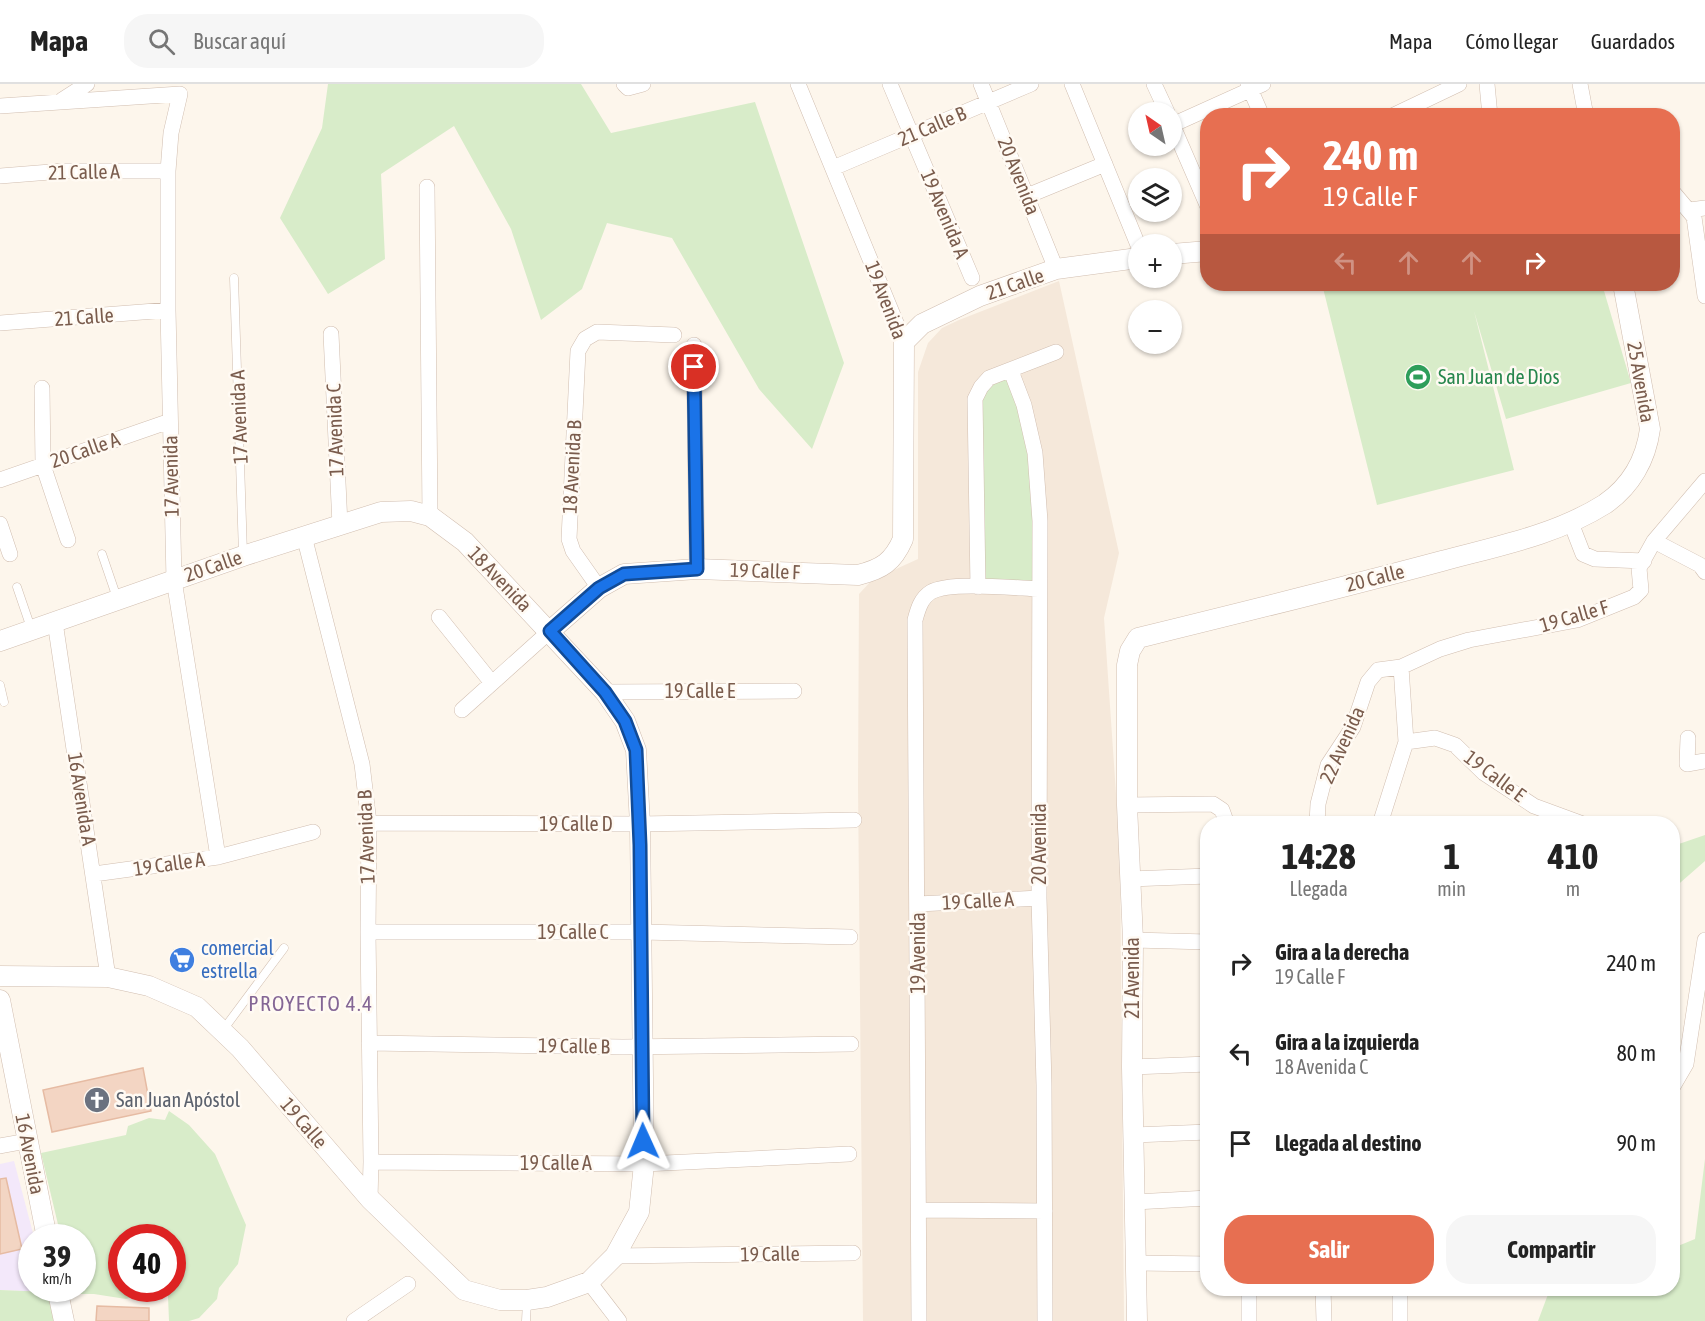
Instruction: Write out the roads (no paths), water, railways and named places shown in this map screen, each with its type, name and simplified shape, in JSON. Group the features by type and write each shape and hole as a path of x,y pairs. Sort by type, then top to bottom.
{"street":[{"path":"0,106 59,102 87,84"},
{"path":"626,86 643,84"},
{"name":"19 Avenida","path":"798,84 904,342 903,539 890,562"},
{"name":"19 Avenida A","path":"890,84 972,278"},
{"name":"20 Avenida","path":"981,84 1056,269"},
{"name":"21 Calle B","path":"832,168 1031,84"},
{"path":"1072,84 1134,234"},
{"path":"1154,84 1162,102"},
{"path":"1409,108 1459,84"},
{"path":"1487,84 1489,108"},
{"path":"1580,84 1584,108"},
{"path":"1207,108 1254,86 1260,108"},
{"name":"17 Avenida","path":"59,102 180,94 171,133 168,171 168,310 174,580 218,857"},
{"path":"1182,119 1200,111"},
{"path":"1182,147 1200,189"},
{"path":"1027,196 1106,164"},
{"name":"21 Calle A","path":"0,176 63,171 168,171"},
{"path":"427,187 430,516"},
{"path":"1680,197 1697,209 1694,218 1705,296"},
{"path":"1182,254 1200,252"},
{"name":"21 Calle","path":"904,342 922,324 980,296 1056,269 1128,259"},
{"name":"25 Avenida","path":"1606,503 1624,488 1637,469 1648,448 1650,429 1624,291"},
{"name":"21 Calle","path":"0,323 168,310"},
{"name":"18 Avenida B","path":"599,588 573,551 569,539 578,351 585,339 597,332 674,335"},
{"name":"17 Avenida C","path":"331,334 340,525"},
{"path":"694,345 697,569"},
{"path":"1038,589 978,587 975,399 989,378 1056,352"},
{"name":"20 Avenida","path":"1011,371 1024,405 1035,453 1040,521 1038,589 1039,898 1044,1085 1045,1321"},
{"path":"42,388 43,465 68,540"},
{"name":"20 Calle A","path":"0,480 170,421"},
{"name":"19 Calle F","path":"1378,670 1401,667 1440,649 1469,640 1577,620 1634,597 1641,590 1639,568 1654,542 1705,482"},
{"name":"20 Calle","path":"1138,638 1398,573 1536,535 1571,523 1606,503"},
{"name":"20 Calle","path":"0,641 243,556 381,512 411,511 430,516"},
{"name":"18 Avenida","path":"430,516 465,542 605,692 625,721 636,750 640,824 644,1164 639,1212 615,1256 589,1282"},
{"path":"1571,523 1583,554 1595,559 1644,561"},
{"path":"0,524 10,554"},
{"name":"17 Avenida B","path":"304,536 362,764 369,823 371,1162"},
{"path":"1654,542 1700,565 1705,572"},
{"name":"19 Calle F","path":"550,631 599,588 624,574 697,569 858,575 873,572 890,562"},
{"name":"19 Avenida","path":"919,1321 915,620 924,598 933,591 978,587"},
{"path":"439,617 492,683"},
{"name":"16 Avenida A","path":"55,622 108,977"},
{"path":"462,710 550,631"},
{"name":"21 Avenida","path":"1137,1321 1132,1067 1133,940 1126,805 1127,665 1130,651 1138,638"},
{"path":"1383,816 1406,742 1401,667"},
{"name":"22 Avenida","path":"1317,816 1318,804 1328,765 1353,727 1368,681 1378,670"},
{"name":"19 Calle E","path":"605,692 795,691"},
{"name":"19 Calle E","path":"1406,742 1435,738 1455,746 1484,772 1534,806 1561,816"},
{"path":"1688,738 1686,764 1705,761"},
{"path":"1126,805 1213,804 1223,816"},
{"name":"19 Calle D","path":"369,823 640,824 854,820"},
{"name":"19 Calle A","path":"94,874 218,857 313,832"},
{"path":"1130,879 1200,876"},
{"name":"19 Calle A","path":"918,904 1039,898"},
{"name":"19 Calle C","path":"368,932 642,932 850,937"},
{"path":"1133,940 1200,942"},
{"path":"1680,1075 1686,1065 1705,940"},
{"name":"19 Calle","path":"0,976 108,977 149,986 197,1007 240,1048 370,1199 464,1290 500,1300 527,1300 547,1297 589,1282"},
{"name":"16 Avenida","path":"0,1000 43,1224"},
{"name":"19 Calle B","path":"369,1043 642,1047 851,1044"},
{"path":"1132,1067 1200,1064"},
{"path":"1134,1135 1200,1132"},
{"path":"0,1146 27,1142"},
{"name":"19 Calle A","path":"371,1162 644,1164 849,1154"},
{"path":"370,1199 371,1162"},
{"path":"1135,1202 1200,1198"},
{"path":"919,1210 1045,1210"},
{"name":"19 Calle","path":"615,1256 853,1253"},
{"path":"1136,1263 1200,1264"},
{"path":"589,1282 619,1321"},
{"path":"354,1321 408,1284"},
{"path":"1249,1296 1249,1321"},
{"path":"1323,1296 1324,1321"},
{"path":"1400,1296 1400,1321"},
{"path":"60,1302 64,1321"}],"lane":[{"name":"17 Avenida A","path":"234,278 243,556"},
{"path":"102,554 118,600"},
{"path":"17,587 32,630"},
{"path":"0,685 4,702"},
{"path":"222,1031 284,948"},
{"path":"526,1321 527,1300"}],"place":[{"name":"San Juan de Dios","path":"1418,377"},
{"name":"comercial estrella","path":"182,960"},
{"name":"San Juan Apóstol","path":"97,1100"}],"district":[{"name":"PROYECTO 4.4","path":"311,1004"}]}
